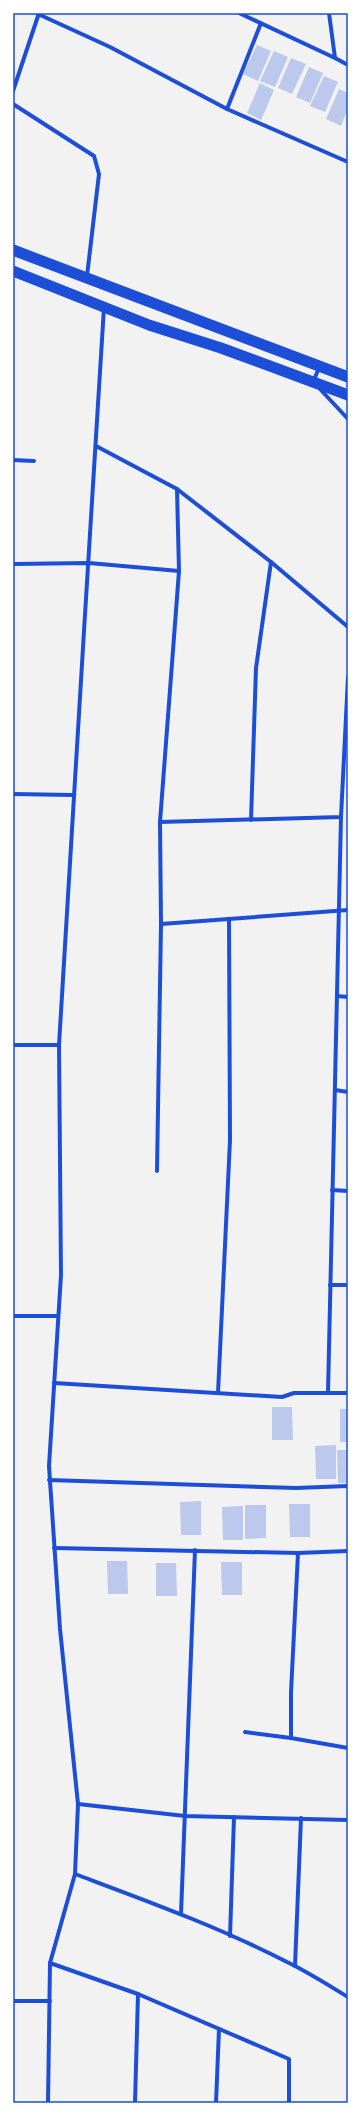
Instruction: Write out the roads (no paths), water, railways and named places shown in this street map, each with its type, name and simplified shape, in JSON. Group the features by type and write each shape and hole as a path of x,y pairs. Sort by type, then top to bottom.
{"highway":[{"path":"13,250 348,377"},
{"path":"13,271 150,325 347,393"}],"street":[{"path":"13,91 38,13 110,47 227,108 348,162"},
{"path":"239,13 348,65"},
{"path":"329,13 335,58"},
{"path":"227,108 261,23"},
{"path":"13,104 94,156 99,174 86,278"},
{"path":"48,2103 50,1963 75,1874 78,1804 60,1629 49,1466 61,1275 59,1044 72,795 89,563 104,307"},
{"path":"319,367 313,382 348,418"},
{"path":"96,446 177,489 271,562 348,627"},
{"path":"13,460 34,460"},
{"path":"157,1171 161,924 160,822 179,571 177,489"},
{"path":"251,820 256,668 271,562"},
{"path":"13,564 89,563 179,571"},
{"path":"328,1393 341,817 348,677"},
{"path":"13,794 72,795"},
{"path":"160,822 341,817"},
{"path":"161,924 348,910"},
{"path":"218,1393 230,1140 228,919"},
{"path":"337,996 348,997"},
{"path":"13,1045 59,1044"},
{"path":"335,1090 348,1092"},
{"path":"332,1190 348,1191"},
{"path":"330,1285 348,1285"},
{"path":"13,1316 58,1316"},
{"path":"54,1383 282,1397 294,1393 348,1393"},
{"path":"50,1480 296,1488 348,1486"},
{"path":"54,1548 298,1553 348,1551"},
{"path":"181,1914 186,1816 195,1550"},
{"path":"291,1738 291,1692 298,1553"},
{"path":"245,1732 348,1748"},
{"path":"78,1804 186,1816 348,1820"},
{"path":"230,1936 234,1817"},
{"path":"295,1966 300,1818"},
{"path":"75,1874 181,1914 230,1936 295,1966 348,1997"},
{"path":"50,1963 138,1994 290,2059 289,2103"},
{"path":"135,2103 138,1994"},
{"path":"13,2001 50,2002"},
{"path":"216,2103 219,2029"}]}
